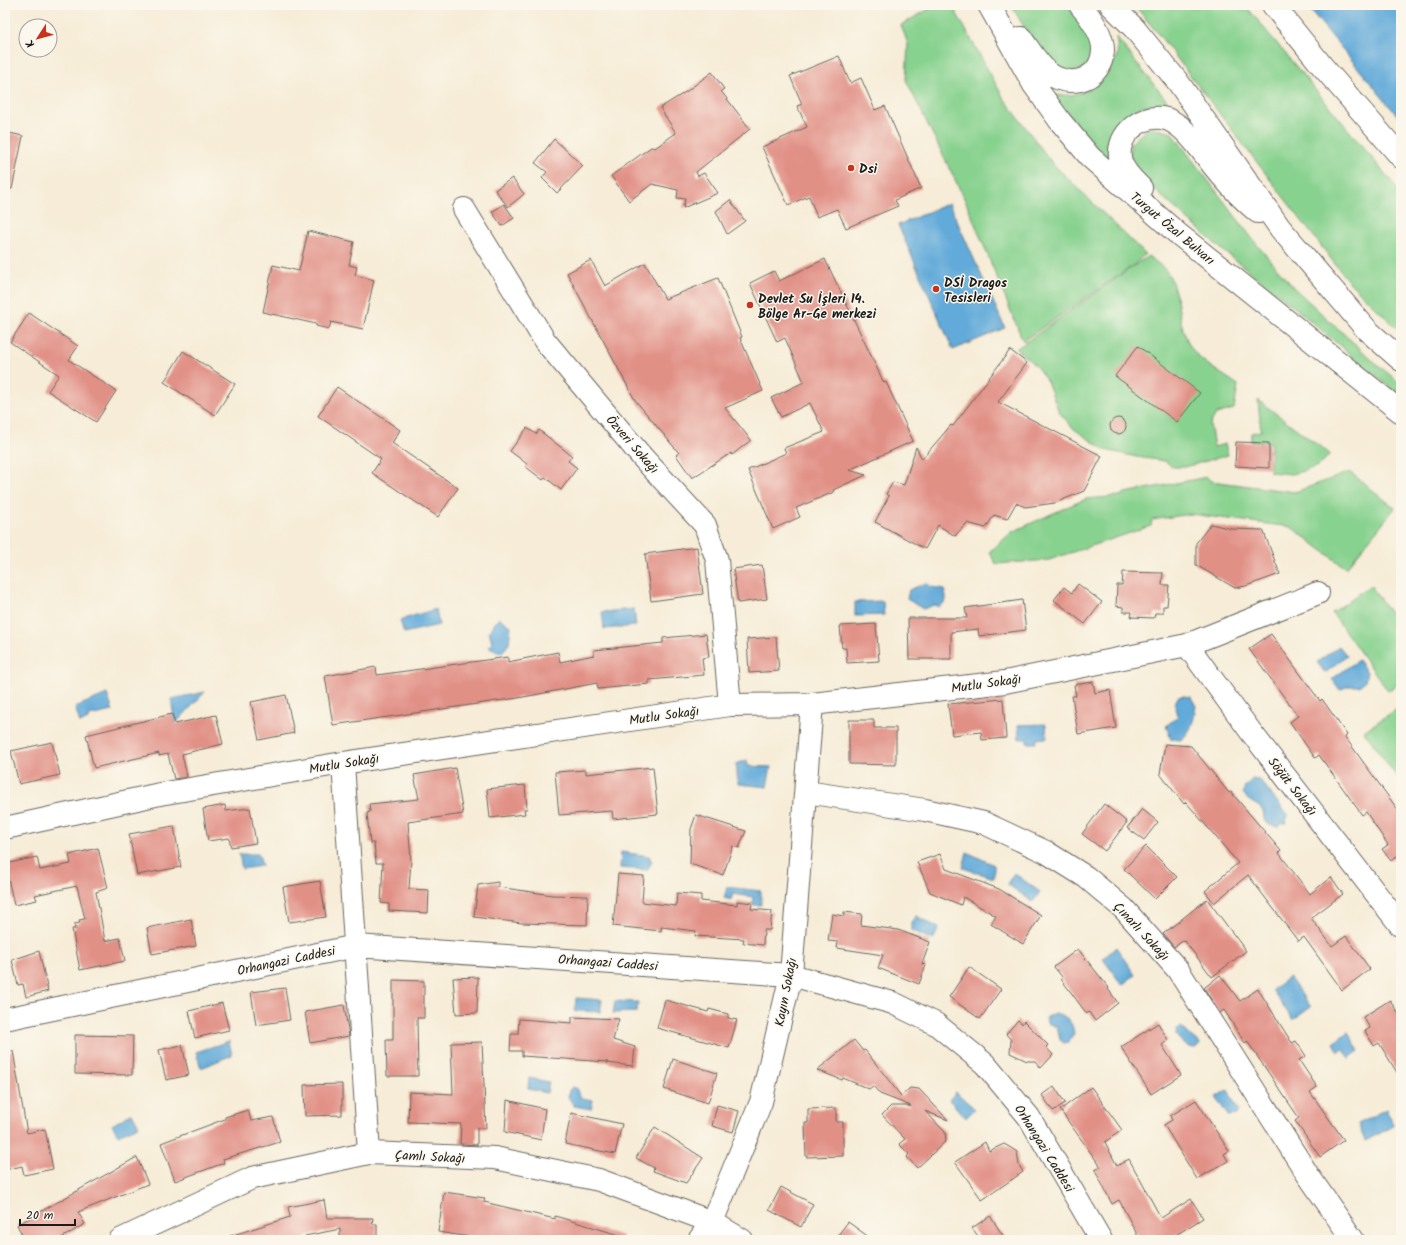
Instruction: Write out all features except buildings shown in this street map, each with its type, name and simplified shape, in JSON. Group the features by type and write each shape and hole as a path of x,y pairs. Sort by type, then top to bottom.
{"main road":[{"name":"Turgut Özal Bulvarı","path":"990,5 1034,85 1060,121 1090,157 1169,226 1401,412"},
{"path":"996,5 1042,66 1051,75 1066,82 1076,82 1092,74 1100,64 1103,50 1097,29 1088,14 1080,5"},
{"path":"1111,5 1134,28 1178,82 1280,228 1367,330 1401,360"},
{"path":"1273,5 1323,67 1401,157"},
{"path":"1169,226 1143,189 1128,175 1121,162 1120,150 1123,138 1130,128 1152,118 1163,118 1176,124 1220,175 1250,205 1280,228"},
{"name":"Özveri Sokağı","path":"464,209 545,340 643,458 705,525 716,560 730,705"},
{"name":"Mutlu Sokağı","path":"5,828 160,794 343,763 730,705 812,704 1005,682 1187,645 1318,592"},
{"name":"Söğüt Sokağı","path":"1187,645 1251,732 1401,926"},
{"name":"Kayın Sokağı","path":"699,1240 712,1222 761,1102 791,975 812,704"},
{"path":"343,763 369,1153"},
{"name":"Çınarlı Sokağı","path":"806,792 925,810 984,823 1046,852 1086,877 1124,910 1178,970 1308,1175 1354,1240"},
{"name":"Orhangazi Caddesi","path":"5,1019 356,946 791,975 893,1003 936,1024 985,1064 1029,1117 1101,1240"},
{"name":"Çamlı Sokağı","path":"120,1240 252,1178 369,1153 495,1158 599,1180 712,1222 742,1240"}],"green space":[{"path":"936,5 952,5 1003,97 1052,163 1145,254 1135,264 1023,341 966,202 906,80 908,44 901,25"},
{"path":"1011,5 1066,5 1084,25 1093,41 1093,58 1081,70 1059,73 1042,57"},
{"path":"1134,5 1245,5 1401,193 1401,332 1348,281 1156,31"},
{"path":"1116,37 1175,111 1155,106 1140,107 1116,127 1109,142 1108,158 1105,158 1052,94 1070,95 1078,93 1101,81 1107,74 1117,56"},
{"path":"1149,127 1172,133 1258,246 1294,288 1371,359 1401,384 1401,397 1282,297 1220,248 1140,177 1132,162 1130,144"},
{"path":"1148,256 1163,268 1170,277 1176,294 1183,329 1194,352 1205,363 1238,385 1234,409 1216,414 1210,424 1214,447 1225,444 1228,455 1185,467 1173,467 1165,461 1105,450 1074,429 1059,412 1047,381 1036,366 1016,349"},
{"path":"1258,400 1330,454 1319,466 1307,470 1291,474 1270,472 1271,442 1251,441 1251,433 1261,431"},
{"path":"1350,472 1395,508 1346,568 1291,527 1190,514 1152,520 1151,526 1049,560 996,564 989,552 1012,532 1086,499 1120,496 1125,493 1207,477 1211,481 1295,492"},
{"path":"1370,585 1401,628 1401,681 1388,691 1332,613"},
{"path":"1397,709 1401,715 1401,783 1364,731"}],"water":[{"path":"1306,5 1401,5 1401,120"},
{"path":"949,203 1005,328 953,350 898,225"},
{"path":"926,583 932,587 944,589 946,601 939,607 934,605 923,609 907,599 909,590"},
{"path":"883,601 884,615 855,616 855,602"},
{"path":"436,609 439,625 404,633 400,620"},
{"path":"634,609 636,626 604,629 602,612"},
{"path":"499,618 511,626 509,644 502,652 497,652 489,647 492,642 489,631"},
{"path":"1339,646 1347,656 1325,673 1317,662"},
{"path":"1358,660 1367,672 1365,681 1359,686 1348,686 1340,690 1332,679"},
{"path":"205,692 175,724 171,699"},
{"path":"107,694 113,711 89,716 88,719 80,723 75,707"},
{"path":"1178,697 1191,697 1196,706 1192,725 1188,733 1181,740 1171,739 1166,726 1178,716 1175,703"},
{"path":"1046,724 1047,738 1037,739 1036,743 1027,743 1027,739 1019,739 1018,725"},
{"path":"747,760 748,766 771,767 767,787 738,784 736,764"},
{"path":"1252,779 1260,780 1287,814 1286,823 1282,823 1279,827 1269,825 1264,819 1262,809 1247,799 1243,793 1245,785"},
{"path":"621,852 649,856 652,862 647,870 620,868"},
{"path":"967,852 994,865 994,878 963,868"},
{"path":"239,854 259,854 262,866 242,869"},
{"path":"1014,873 1040,892 1033,902 1007,884"},
{"path":"727,887 761,891 761,905 752,905 753,897 733,894 731,900 724,898"},
{"path":"916,916 939,928 933,940 911,930 911,922"},
{"path":"1116,947 1135,975 1122,985 1103,959"},
{"path":"1289,977 1311,1007 1293,1020 1272,990"},
{"path":"576,998 602,1000 600,1012 575,1011"},
{"path":"615,1001 638,1002 637,1012 613,1013"},
{"path":"1054,1013 1062,1015 1070,1022 1074,1034 1069,1042 1064,1043 1060,1040 1057,1027 1047,1023 1046,1018"},
{"path":"1181,1027 1200,1044 1198,1048 1191,1048 1178,1038 1176,1035 1177,1029"},
{"path":"1348,1032 1359,1051 1349,1058 1343,1049 1338,1052 1333,1043"},
{"path":"229,1041 232,1055 201,1068 196,1052"},
{"path":"529,1078 549,1082 547,1093 528,1089"},
{"path":"572,1087 576,1088 581,1098 593,1100 591,1109 574,1106 568,1097 569,1090"},
{"path":"1228,1090 1238,1110 1236,1115 1228,1116 1216,1097"},
{"path":"956,1092 975,1109 966,1118 949,1100"},
{"path":"1386,1109 1394,1126 1365,1141 1358,1124"},
{"path":"132,1113 139,1126 118,1135 112,1125"}],"place":[{"name":"Dsi","path":"851,168"},
{"name":"DSİ Dragos Tesisleri","path":"936,289"},
{"name":"Devlet Su İşleri 14. Bölge Ar-Ge merkezi","path":"750,305"}]}
